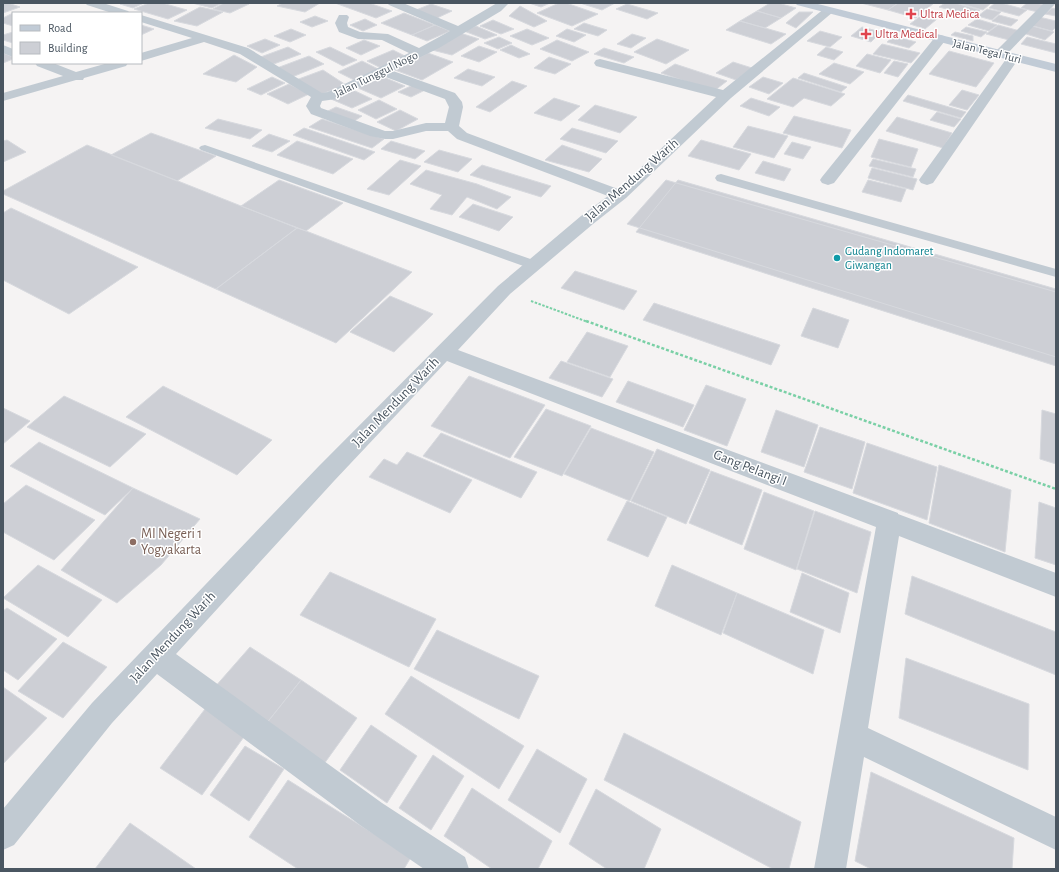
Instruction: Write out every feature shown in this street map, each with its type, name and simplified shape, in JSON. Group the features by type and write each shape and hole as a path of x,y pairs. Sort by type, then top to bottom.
{"main road":[{"name":"Jalan Tegal Turi","path":"801,3 1056,68"}],"street":[{"path":"91,3 121,12"},
{"path":"394,3 459,30"},
{"name":"Jalan Tunggul Nogo","path":"142,18 189,33 202,39 239,49 318,96 324,97 331,96 419,53 497,9 503,3"},
{"path":"927,180 1026,27 1050,3"},
{"name":"Jalan Mendung Warih","path":"3,834 102,713 332,468 504,290 587,220 620,195 726,95 829,10"},
{"path":"343,17 341,23 343,29 358,34 384,37 419,53"},
{"path":"142,57 202,39"},
{"path":"828,180 940,39"},
{"path":"600,63 726,95"},
{"path":"44,64 78,76"},
{"path":"3,97 119,64"},
{"path":"382,71 450,96 456,102 457,106 452,121 452,127 462,136 620,195"},
{"path":"318,96 313,106 316,111 375,133 393,135 418,128 452,127"},
{"name":"Gang Pelangi I","path":"444,352 889,520 1056,585"},
{"path":"830,869 889,520"},
{"path":"156,656 372,814 453,869"},
{"path":"852,736 1056,834"}],"lane":[{"path":"205,148 534,265"},
{"path":"721,178 1056,273"}],"path":[{"path":"504,290 1056,489"}],"building":[{"path":"3,3 8,3 20,7 3,13"},
{"path":"144,3 133,8 120,4"},
{"path":"149,3 162,3 187,10 168,19 134,9"},
{"path":"192,3 222,3 212,8"},
{"path":"224,3 249,4 230,13 213,9"},
{"path":"283,3 320,3 305,12 277,6"},
{"path":"335,3 369,3 392,11 376,18"},
{"path":"529,3 550,3 541,7"},
{"path":"559,3 566,3 598,14 572,26 537,13"},
{"path":"580,3 615,3 602,10"},
{"path":"770,3 778,3 796,8 781,18 757,11"},
{"path":"861,3 898,3 888,10"},
{"name":"Ultra Medica","path":"898,3 934,3 916,18 888,10"},
{"path":"945,3 955,3 980,10 972,16 939,7"},
{"path":"958,3 986,3 990,4 983,10"},
{"path":"995,3 1001,3 1027,10 1019,16 989,8"},
{"path":"1027,3 1036,3 1047,6 1038,12 1021,8"},
{"path":"431,4 452,11 437,18 416,10"},
{"path":"627,4 658,13 647,19 616,9"},
{"path":"520,6 547,21 534,27 509,16"},
{"path":"200,7 223,12 197,26 174,21"},
{"path":"1052,8 1056,9 1056,16 1045,14"},
{"path":"987,9 1001,12 992,20 978,16"},
{"path":"757,11 781,18 765,28 740,21"},
{"path":"799,12 813,12 796,28 786,23"},
{"path":"404,13 435,25 412,35 381,23"},
{"path":"12,14 12,26 3,23 3,18"},
{"path":"922,15 937,19 925,29 910,24"},
{"path":"999,15 1018,20 1011,26 992,21"},
{"path":"315,16 328,21 312,27 300,22"},
{"path":"1039,17 1056,21 1056,27 1052,31 1030,25"},
{"path":"365,19 377,25 363,31 350,25"},
{"path":"977,19 997,25 989,31 968,25"},
{"path":"493,20 514,29 501,34 480,26"},
{"path":"740,21 786,34 771,44 726,30"},
{"path":"584,23 607,30 598,36 574,29"},
{"path":"142,25 154,29 142,35"},
{"path":"435,25 450,31 427,41 412,35"},
{"path":"998,25 1020,31 1009,40 986,34"},
{"path":"476,26 497,35 485,39 464,31"},
{"path":"1032,26 1054,32 1045,40 1023,33"},
{"name":"Ultra Medical","path":"862,27 881,32 871,42 851,36"},
{"path":"966,27 987,32 981,37 961,31"},
{"path":"291,29 306,35 290,42 274,36"},
{"path":"527,29 549,38 532,45 510,36"},
{"path":"567,29 586,35 574,42 556,36"},
{"path":"820,31 842,37 830,47 807,41"},
{"path":"12,32 12,43 3,40 3,35"},
{"path":"955,32 973,36 973,41 951,35"},
{"path":"460,33 479,39 452,55 432,50"},
{"path":"632,34 646,38 631,48 617,44"},
{"path":"894,36 916,42 909,48 887,42"},
{"path":"499,37 512,43 498,49 484,43"},
{"path":"1027,37 1056,44 1056,53 1021,44"},
{"path":"265,39 280,45 262,53 247,46"},
{"path":"657,39 689,50 666,64 634,52"},
{"path":"364,40 380,46 361,55 346,48"},
{"path":"557,40 589,52 572,61 540,49"},
{"path":"882,44 920,53 911,63 873,54"},
{"path":"511,45 530,54 519,58 500,50"},
{"path":"479,46 497,52 479,62 461,56"},
{"path":"288,47 301,54 271,65 258,58"},
{"path":"330,47 357,60 343,66 316,52"},
{"path":"826,47 843,52 834,60 817,55"},
{"path":"604,48 634,57 624,63 594,54"},
{"path":"393,50 409,58 383,69 367,61"},
{"path":"949,51 994,63 976,87 929,74"},
{"path":"3,53 12,57 12,59 3,63"},
{"path":"428,53 453,62 422,80 395,70"},
{"path":"867,54 891,60 880,73 856,66"},
{"path":"234,55 257,67 236,82 203,74"},
{"path":"309,56 324,64 292,77 277,68"},
{"path":"549,57 571,64 555,74 534,68"},
{"path":"362,61 380,70 356,81 338,72"},
{"path":"894,61 908,64 898,77 884,73"},
{"path":"733,62 752,68 736,80 716,73"},
{"path":"834,63 864,72 850,84 819,74"},
{"path":"675,64 727,81 714,91 661,73"},
{"path":"468,69 495,77 482,86 454,78"},
{"path":"323,70 346,85 319,95 296,80"},
{"path":"804,73 847,87 841,92 798,78"},
{"path":"381,76 405,86 381,98 358,88"},
{"path":"272,77 285,83 261,95 247,89"},
{"path":"763,77 783,83 769,94 749,87"},
{"path":"793,78 845,94 831,106 804,98 793,107 767,99"},
{"path":"512,81 527,86 490,112 476,107"},
{"path":"289,84 309,94 288,104 267,94"},
{"path":"413,85 425,90 411,97 398,92"},
{"path":"351,89 372,99 352,108 331,99"},
{"path":"962,90 979,95 967,110 949,105"},
{"path":"908,95 966,112 961,118 903,101"},
{"path":"554,98 580,106 561,121 534,113"},
{"path":"751,98 780,107 769,116 740,106"},
{"path":"379,100 397,109 376,119 358,110"},
{"path":"595,105 637,117 620,133 578,120"},
{"path":"336,107 362,116 353,122 326,112"},
{"path":"400,110 418,119 396,131 377,122"},
{"path":"937,112 961,119 954,127 930,120"},
{"path":"794,116 851,130 842,148 783,133"},
{"path":"897,117 952,133 943,148 886,131"},
{"path":"218,119 262,130 250,139 205,128"},
{"path":"322,119 384,139 372,148 309,127"},
{"path":"748,126 788,136 774,158 733,147"},
{"path":"304,128 375,152 364,160 293,135"},
{"path":"572,128 618,141 606,153 560,139"},
{"path":"151,133 216,156 177,181 111,155"},
{"path":"269,134 290,141 272,152 252,146"},
{"path":"879,139 918,149 911,167 871,157"},
{"path":"7,140 26,152 3,162 3,141"},
{"path":"701,140 751,154 739,170 688,156"},
{"path":"297,141 353,159 333,174 277,155"},
{"path":"391,141 425,151 415,159 381,149"},
{"path":"792,142 811,147 803,159 784,154"},
{"path":"87,145 297,228 216,289 3,194 3,191"},
{"path":"562,145 602,159 589,172 545,160"},
{"path":"439,150 472,159 458,172 424,162"},
{"path":"873,159 916,169 913,177 869,166"},
{"path":"400,160 421,166 389,195 367,189"},
{"path":"763,161 791,169 784,181 755,173"},
{"path":"482,165 551,186 541,197 470,175"},
{"path":"872,168 917,179 913,190 868,178"},
{"path":"426,170 477,184 511,197 497,209 467,197 452,215 430,209 442,195 410,184"},
{"path":"279,180 343,203 306,231 241,206"},
{"name":"Gudang Indomaret Giwangan","path":"666,180 1056,292 1056,357 627,224"},
{"name":"Gudang Indomaret Giwangan","path":"678,180 1056,289 1056,366 636,232"},
{"path":"868,180 906,189 901,202 862,192"},
{"path":"473,204 513,217 499,231 459,217"},
{"path":"11,208 138,267 69,314 3,280 3,213"},
{"path":"297,228 412,272 336,343 216,289"},
{"path":"575,271 637,291 624,310 561,288"},
{"path":"390,296 433,314 394,352 350,332"},
{"path":"654,303 780,345 771,365 643,320"},
{"path":"813,308 849,320 838,348 801,336"},
{"path":"587,332 628,346 610,377 567,362"},
{"path":"561,361 613,379 602,397 549,378"},
{"path":"469,376 545,405 510,458 431,426"},
{"path":"628,381 694,405 683,427 616,402"},
{"path":"706,385 746,399 727,446 684,430"},
{"path":"163,386 272,440 237,475 126,417"},
{"path":"64,396 146,434 110,467 27,427"},
{"path":"3,408 30,421 3,444"},
{"path":"546,409 591,426 562,476 514,457"},
{"path":"776,410 818,425 804,467 761,452"},
{"path":"1042,410 1056,414 1056,464 1040,459"},
{"path":"820,427 865,442 852,489 804,472"},
{"path":"591,428 654,452 630,501 564,474"},
{"path":"441,433 537,472 521,498 423,456"},
{"path":"39,442 133,488 105,515 10,466"},
{"path":"867,443 937,467 927,520 853,493"},
{"path":"657,449 710,470 686,524 631,501"},
{"path":"407,452 472,480 450,513 369,477 384,459 397,465"},
{"path":"939,465 1011,490 1005,552 929,523"},
{"path":"711,471 762,490 742,545 689,523"},
{"path":"26,485 95,520 54,560 3,532 3,504"},
{"name":"MI Negeri 1 Yogyakarta","path":"133,488 200,519 161,565 117,603 61,570"},
{"path":"764,492 814,511 796,570 744,549"},
{"path":"627,501 667,517 648,557 607,540"},
{"path":"1039,502 1056,508 1056,565 1035,558"},
{"path":"815,511 871,532 857,593 797,569"},
{"path":"38,565 102,600 68,637 3,598"},
{"path":"672,565 737,593 721,635 655,606"},
{"path":"330,572 436,619 409,667 300,615"},
{"path":"802,573 849,593 840,633 790,612"},
{"path":"912,576 1056,632 1056,675 905,614"},
{"path":"737,593 824,630 813,674 723,633"},
{"path":"7,608 57,639 18,680 3,670 3,611"},
{"path":"437,630 539,676 519,719 414,669"},
{"path":"63,642 107,667 63,718 18,691"},
{"path":"250,647 301,680 266,724 214,688"},
{"path":"906,658 1029,704 1028,770 899,718"},
{"path":"411,676 524,746 499,789 385,714"},
{"path":"301,680 357,718 324,764 266,724"},
{"path":"3,687 47,718 3,764"},
{"path":"205,709 246,734 202,795 160,768"},
{"path":"371,725 417,756 387,803 340,770"},
{"path":"624,733 801,822 789,869 773,869 604,780"},
{"path":"245,746 284,769 249,821 210,795"},
{"path":"537,749 587,779 560,833 508,800"},
{"path":"433,755 464,776 431,830 399,808"},
{"path":"871,772 1014,838 1012,869 871,869 855,861"},
{"path":"288,780 411,857 404,869 298,869 249,837"},
{"path":"472,788 552,841 538,869 492,869 444,836"},
{"path":"596,789 661,829 644,869 607,869 569,844"},
{"path":"130,823 196,869 95,869"}],"place":[{"name":"Ultra Medica","path":"911,14"},
{"name":"Ultra Medical","path":"866,34"},
{"name":"Gudang Indomaret Giwangan","path":"837,258"},
{"name":"MI Negeri 1 Yogyakarta","path":"133,542"}]}
